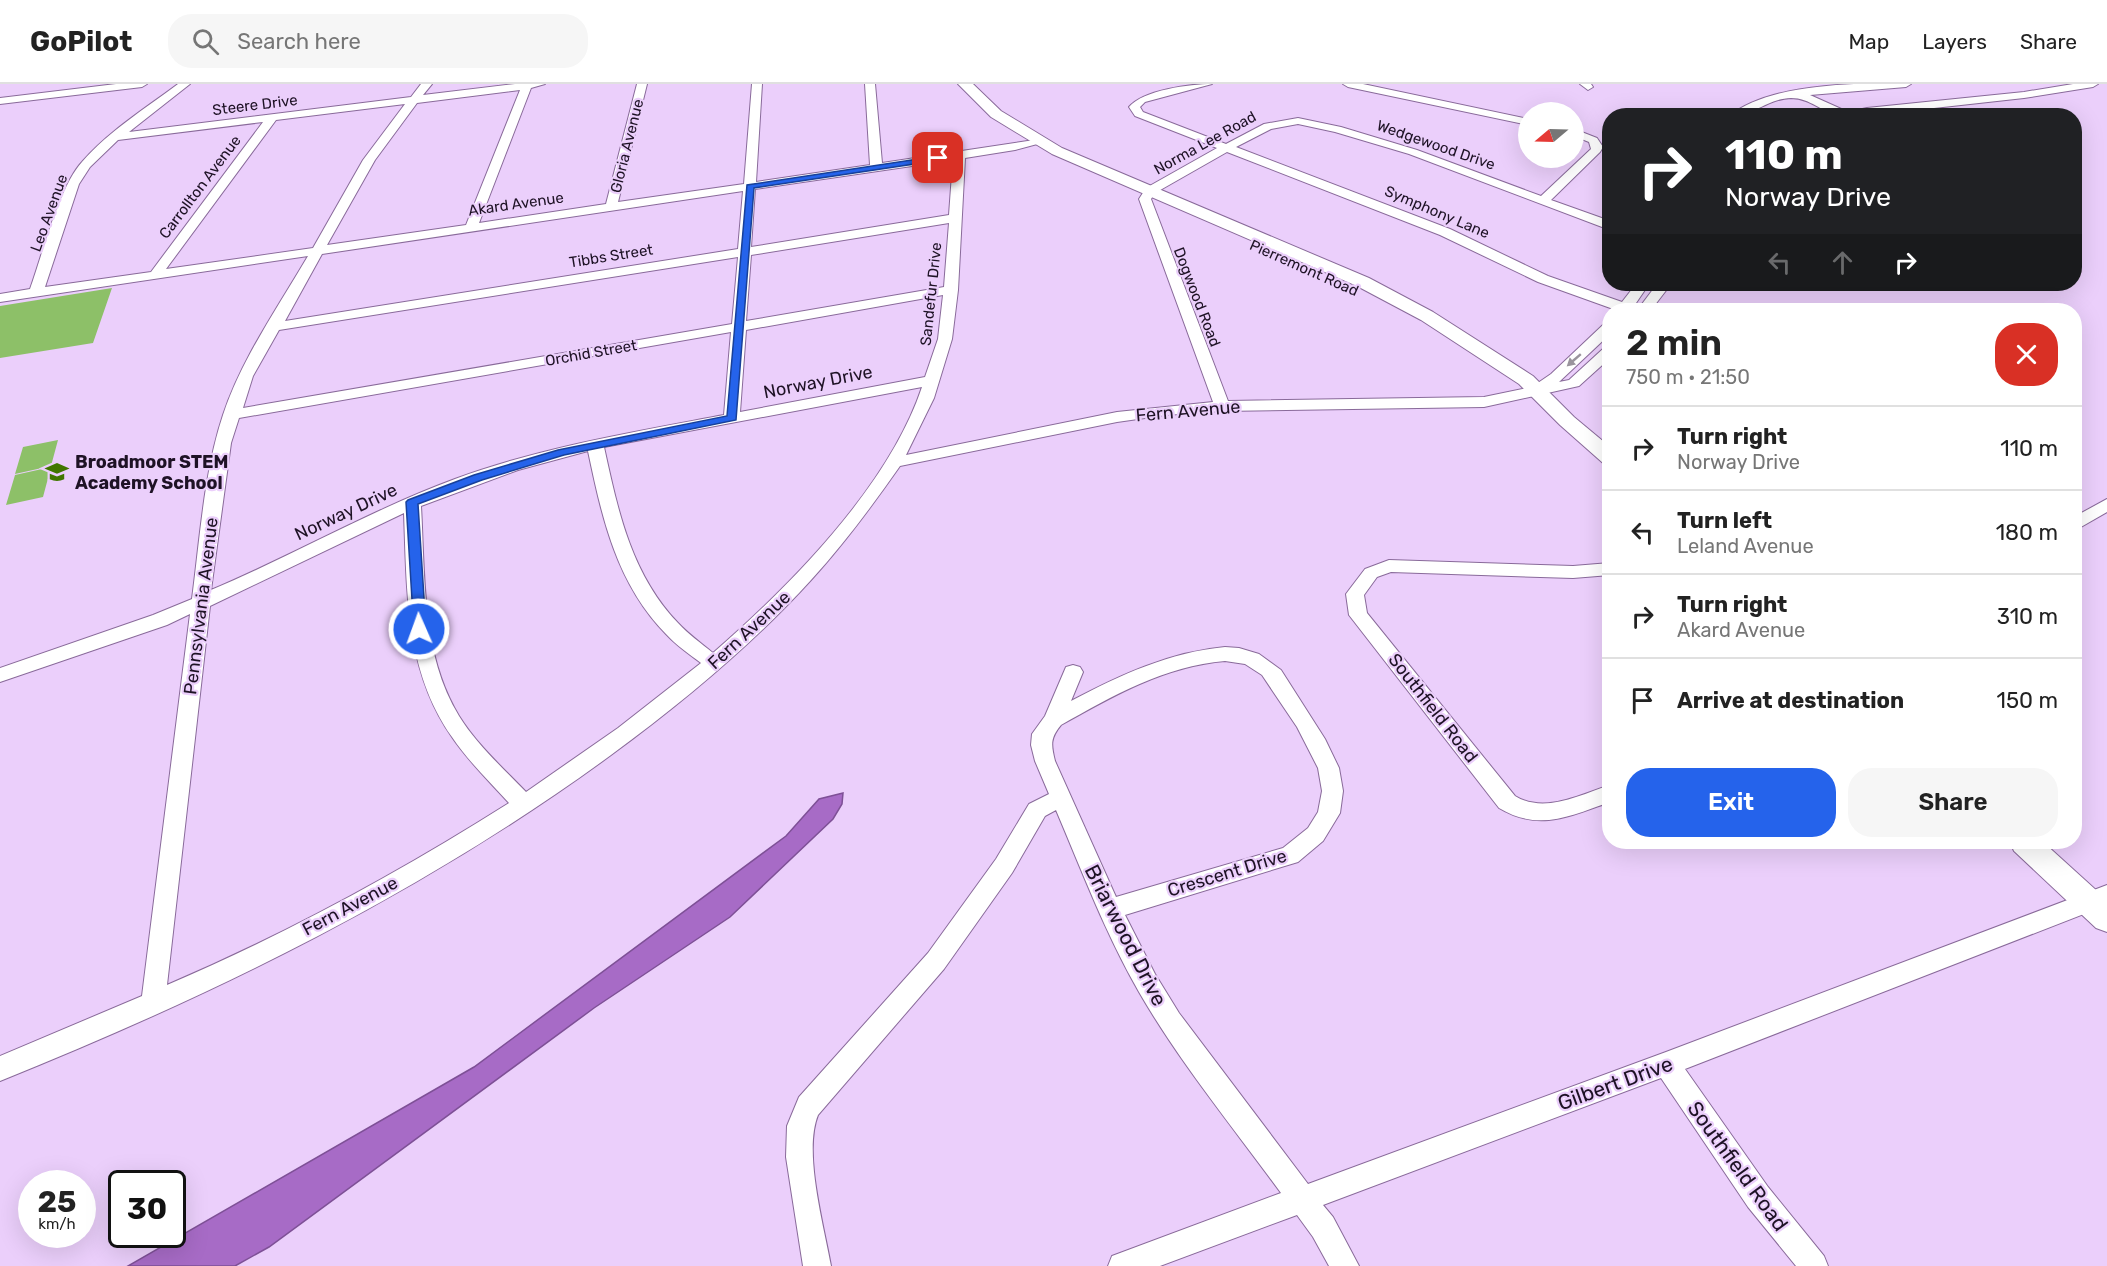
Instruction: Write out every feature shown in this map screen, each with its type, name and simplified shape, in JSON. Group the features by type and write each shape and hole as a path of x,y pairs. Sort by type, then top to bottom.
{"main road":[{"path":"951,84 979,106"},
{"path":"965,84 989,120 1031,142"},
{"name":"Pierremont Road","path":"1031,142 1055,159 1186,211 1331,273 1531,391 1602,451"},
{"path":"2033,849 2101,905"}],"street":[{"path":"0,101 142,84"},
{"name":"Leo Avenue","path":"36,293 76,178 97,153 115,137 185,84"},
{"name":"Pennsylvania Avenue","path":"153,1003 217,476 231,415 246,376 272,327 375,149 427,84"},
{"name":"Steere Drive","path":"115,137 540,84"},
{"name":"Gloria Avenue","path":"611,207 642,84"},
{"path":"732,418 758,84"},
{"path":"870,84 876,168"},
{"name":"Symphony Lane","path":"1207,84 1141,100 1134,107 1139,114 1445,232 1543,279 1608,303"},
{"path":"1347,84 1518,120"},
{"path":"1778,84 1795,94 1814,98 1832,108"},
{"path":"1751,108 1765,101 1795,94 1852,86 1906,84"},
{"path":"471,228 527,86"},
{"path":"1896,108 2095,89"},
{"path":"1994,108 2035,104 2095,89"},
{"path":"1795,94 1798,99 1816,108"},
{"name":"Carrollton Avenue","path":"155,275 272,118"},
{"name":"Norma Lee Road","path":"1147,195 1226,147 1268,126 1283,122"},
{"name":"Wedgewood Drive","path":"1283,122 1313,122 1375,140 1453,166 1602,223"},
{"path":"1584,137 1594,142 1596,150 1584,162"},
{"name":"Akard Avenue","path":"0,298 876,168 1031,142"},
{"name":"Sandefur Drive","path":"894,462 933,380 945,339 951,290 959,155"},
{"path":"1544,200 1577,168"},
{"name":"Dogwood Road","path":"1147,195 1146,206 1222,406"},
{"name":"Tibbs Street","path":"272,327 955,218"},
{"name":"Orchid Street","path":"231,415 951,290"},
{"path":"1649,303 1659,291"},
{"name":"Fern Avenue","path":"1531,391 1556,377 1602,334"},
{"name":"Fern Avenue","path":"0,1069 214,976 388,887 524,805 609,746 714,664 798,584 851,522 894,462 1117,417 1166,410 1222,406 1484,402 1574,383 1602,357"},
{"name":"Norway Drive","path":"0,675 123,634 202,602 412,502 512,466 595,444 933,380"},
{"path":"595,444 613,525 628,567 644,594 673,630 714,664"},
{"path":"412,502 419,629 424,660 435,692 452,722 524,805"},
{"path":"2082,520 2107,504"},
{"name":"Southfield Road","path":"1602,570 1573,572 1398,566 1381,568 1366,577 1355,594 1358,615 1507,802 1526,812 1538,813 1556,810 1602,796"},
{"name":"Crescent Drive","path":"1054,720 1093,698 1154,672 1211,655 1241,655 1263,664 1274,675 1330,768 1333,788 1328,816 1318,832 1303,847 1290,855 1110,909"},
{"name":"Briarwood Drive","path":"1073,672 1054,720 1042,734 1041,745 1045,760 1110,909 1135,963 1170,1021 1323,1227 1345,1266"},
{"path":"817,1266 799,1156 800,1126 808,1106 936,961 1004,866 1037,810 1048,803 1062,800"},
{"name":"Gilbert Drive","path":"1122,1266 2101,905"},
{"name":"Southfield Road","path":"1666,1064 1758,1197 1814,1266"}],"green space":[{"path":"112,288 93,343 0,358 0,306"},
{"path":"58,440 51,466 15,474 23,447"},
{"path":"51,467 43,497 6,505 15,475"}],"shaded area":[{"path":"843,793 842,804 833,819 730,917 594,1008 269,1247 235,1266 128,1266 159,1248 186,1248 186,1233 474,1067 786,836 819,799"}],"place":[{"name":"Broadmoor STEM Academy School","path":"57,472"}],"route":[{"path":"419,629 412,502 461,483 562,452 732,418 750,186 938,158"}]}
